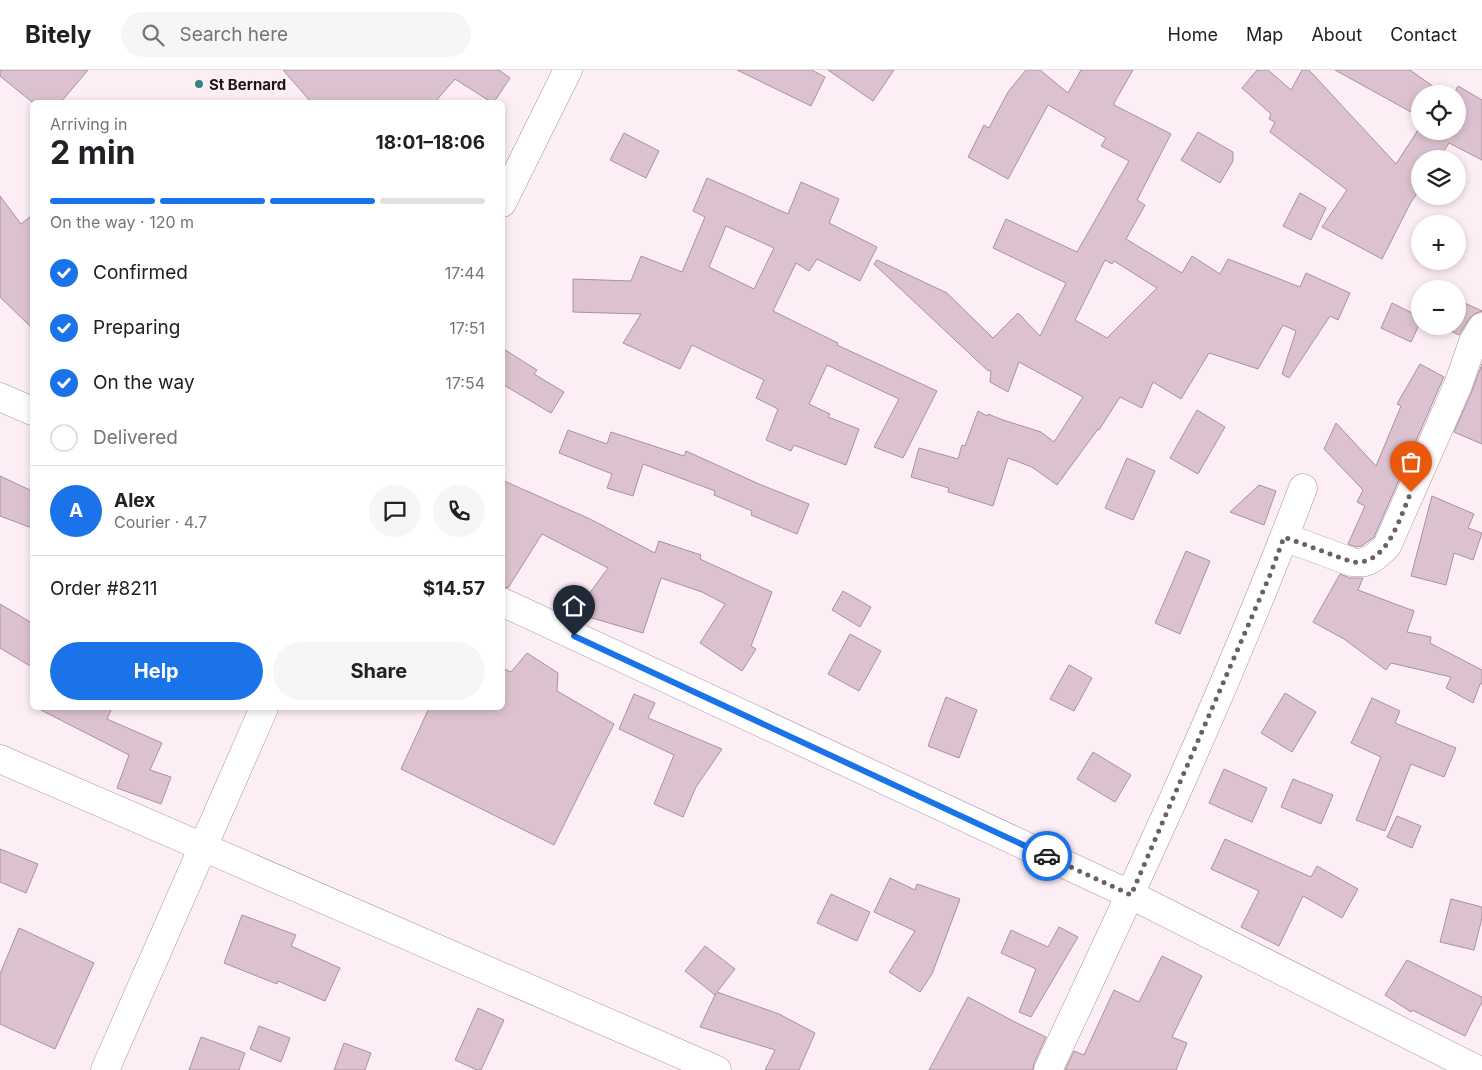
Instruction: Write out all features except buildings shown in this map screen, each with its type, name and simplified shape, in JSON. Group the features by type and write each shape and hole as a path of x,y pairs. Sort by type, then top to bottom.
{"street":[{"path":"505,197 568,70"},
{"path":"1284,537 1361,564 1376,556 1387,546 1458,385 1473,342 1482,327"},
{"path":"0,397 30,410"},
{"path":"1048,1070 1131,895 1270,575 1303,488"},
{"path":"505,603 1131,895 1478,1070"},
{"path":"105,1070 263,710"},
{"path":"0,758 717,1070"}],"way so far":[{"path":"1047,856 1131,895 1270,575 1284,537 1352,562 1361,564 1368,562 1387,546 1411,492"}],"place":[{"name":"St Bernard","path":"199,84"}],"route":[{"path":"574,636 1047,856"}]}
